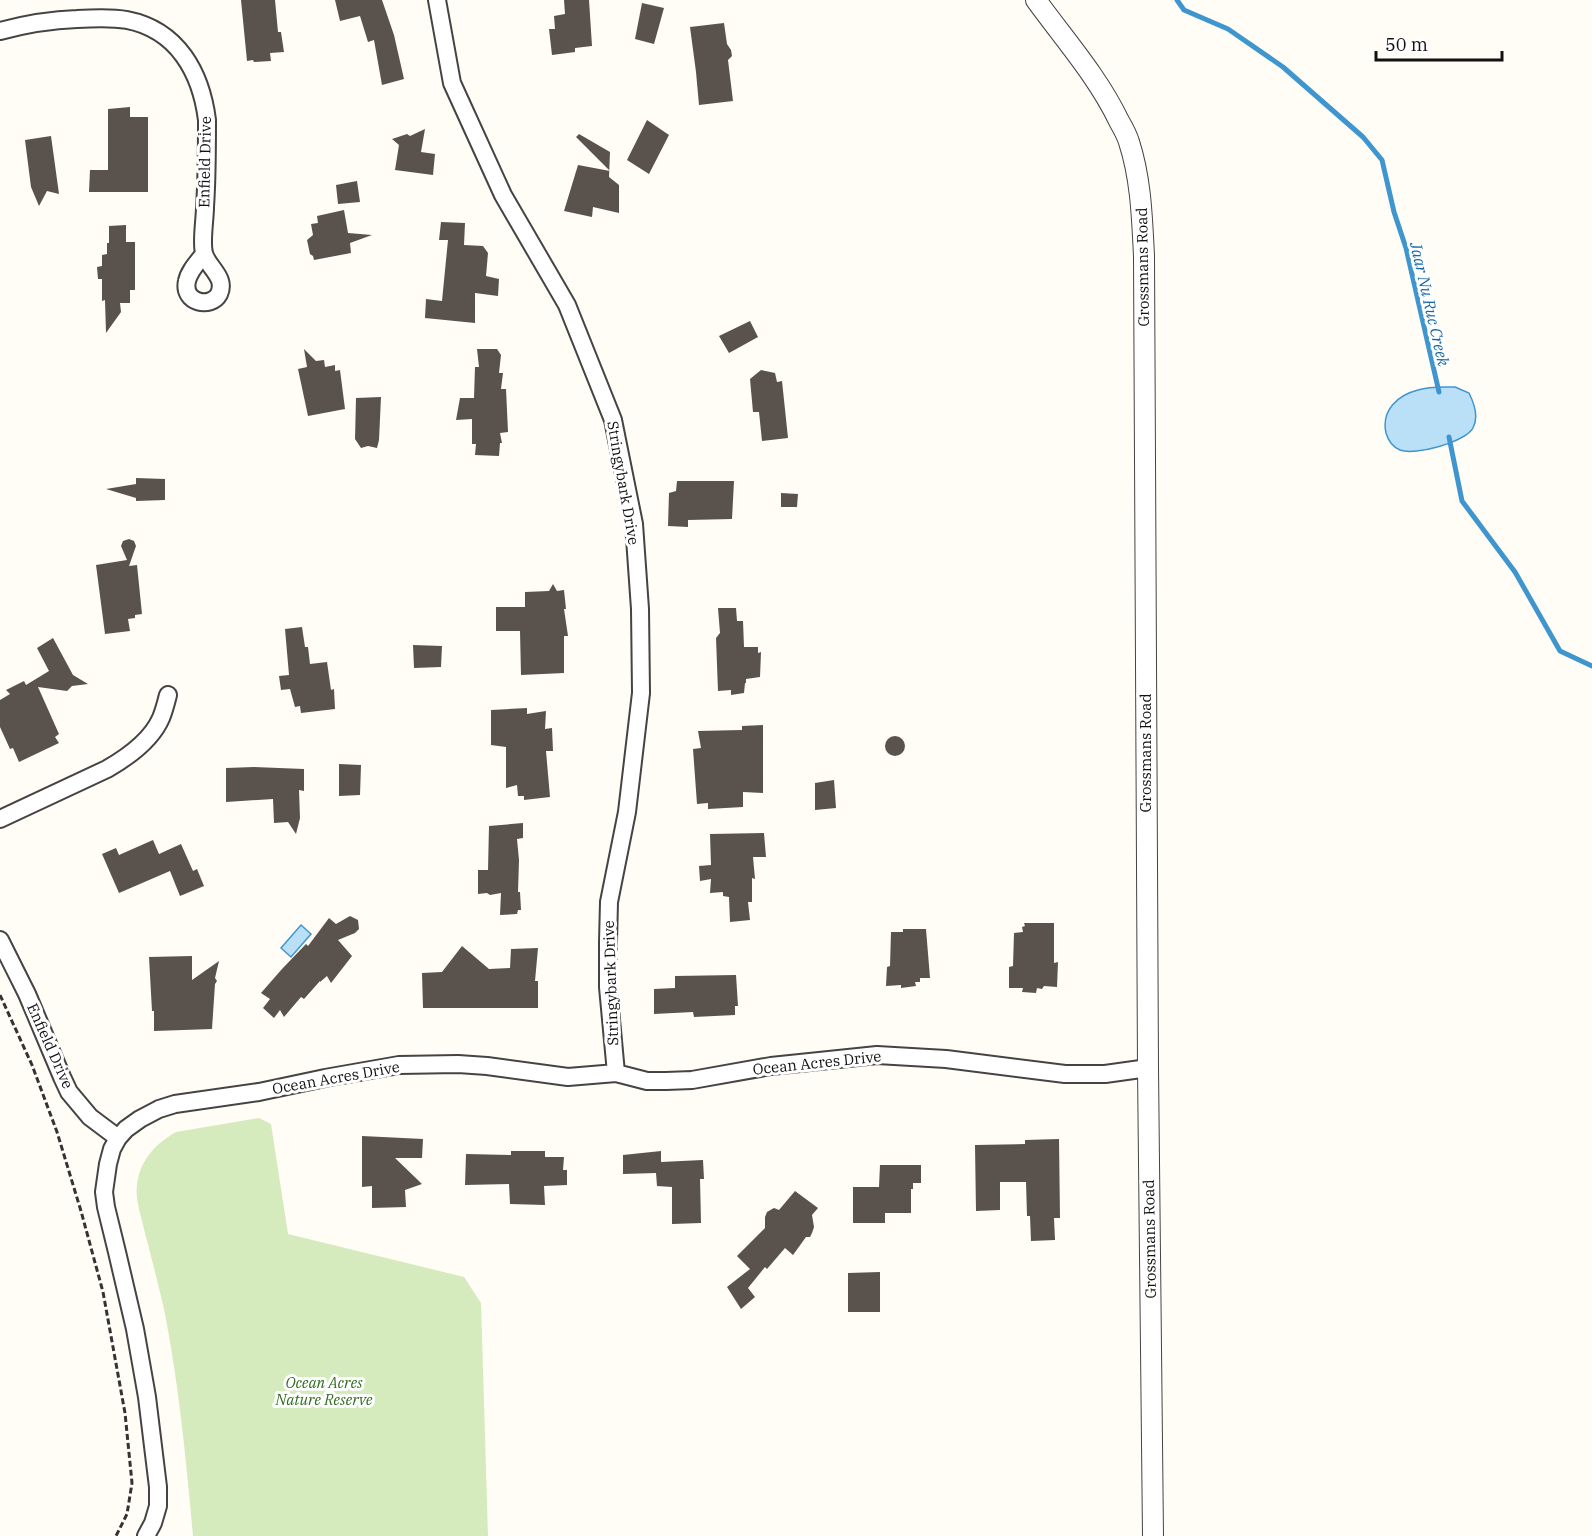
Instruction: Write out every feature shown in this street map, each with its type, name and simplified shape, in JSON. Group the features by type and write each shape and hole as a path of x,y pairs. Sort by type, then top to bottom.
{"street":[{"name":"Stringybark Drive","path":"437,0 452,83 503,195 567,305 613,420 634,524 640,609 641,693 627,812 609,902 608,987 616,1073"},
{"name":"Grossmans Road","path":"1036,0 1103,90 1116,114 1128,140 1137,172 1142,204 1153,1536"},
{"name":"Enfield Drive","path":"0,31 28,23 62,20 100,18 128,20 151,28 178,48 191,64 206,111 207,175 204,254"},
{"path":"0,819 107,769 134,752 155,729 168,695"},
{"name":"Enfield Drive","path":"0,939 27,994 69,1092 90,1117 118,1138"},
{"name":"Ocean Acres Drive","path":"146,1536 158,1506 158,1487 147,1397 135,1329 104,1192 108,1164 118,1138 140,1119 159,1109 175,1104 259,1092 399,1065 477,1066 568,1077 616,1073 647,1081 692,1080 771,1066 877,1055 946,1059 1065,1074 1105,1074 1148,1068"}],"path":[{"path":"0,995 32,1065 57,1132 103,1292 125,1413 132,1483 127,1514 116,1536"}],"green space":[{"name":"Ocean Acres Nature Reserve","path":"259,1118 271,1124 288,1234 464,1277 481,1303 488,1536 193,1536 174,1365 164,1309 139,1207 137,1185 145,1160 155,1147 176,1132"}],"water":[{"path":"1455,387 1469,393 1474,406 1475,424 1468,433 1450,443 1417,451 1400,450 1389,441 1385,425 1386,417 1398,400 1411,392 1423,389"},
{"path":"301,925 311,934 291,957 281,948"}],"building":[{"path":"241,0 275,0 278,32 281,32 284,52 270,53 271,61 247,61"},
{"path":"335,0 382,0 394,35 404,79 382,85 374,40 368,42 360,16 340,21"},
{"path":"564,0 589,0 592,46 575,48 575,52 552,55 549,29 555,29 554,16 565,14"},
{"path":"642,3 664,8 654,44 635,39"},
{"path":"724,23 727,44 732,56 728,60 733,101 699,105 690,27"},
{"path":"130,107 130,117 148,117 148,192 89,192 90,170 108,170 108,109"},
{"path":"647,120 669,135 649,174 627,160"},
{"path":"425,129 421,152 435,154 433,175 395,170 399,145 392,139 407,134 410,136"},
{"path":"579,134 610,152 609,170 576,137"},
{"path":"51,136 59,194 47,191 39,206 31,187 25,140"},
{"path":"578,165 609,171 609,177 619,185 619,213 593,207 592,217 564,211"},
{"path":"357,181 360,202 338,204 336,185"},
{"path":"344,210 348,233 372,235 350,243 351,253 314,260 307,240 313,235 311,224 318,223 317,216"},
{"path":"441,222 465,223 464,245 483,246 488,253 486,276 499,279 498,296 475,293 475,323 425,318 426,299 442,301 448,240 439,240"},
{"path":"126,225 126,242 135,242 135,290 130,290 130,303 120,303 121,312 106,333 105,300 102,301 102,279 98,279 97,267 102,266 102,255 107,254 109,226"},
{"path":"750,321 758,337 729,353 719,336"},
{"path":"304,349 316,361 324,360 325,367 335,365 335,371 340,370 345,409 308,416 298,369 307,367"},
{"path":"477,349 497,349 501,355 499,373 503,373 501,389 506,389 508,432 500,433 502,443 500,443 499,456 475,455 476,444 472,444 472,419 456,420 460,398 474,398 475,367 479,367"},
{"path":"761,370 775,373 777,382 782,381 788,438 762,441 759,412 753,412 750,379"},
{"path":"381,397 377,448 368,446 361,448 355,439 356,398"},
{"path":"136,478 165,479 165,500 136,501 136,498 106,489 136,484"},
{"path":"677,481 734,481 732,519 688,520 688,527 668,526 669,493 676,491"},
{"path":"781,493 798,494 797,507 781,507"},
{"path":"129,539 134,541 136,546 129,566 137,565 142,614 128,619 130,631 105,634 96,565 127,560 121,546 123,541"},
{"path":"553,584 557,591 564,590 568,636 564,636 564,673 521,675 520,631 496,631 496,607 525,607 525,592 549,591"},
{"path":"718,608 736,608 737,621 743,621 744,647 758,647 758,653 761,652 760,677 746,679 744,693 731,695 731,690 718,691 716,638 720,633"},
{"path":"302,627 310,664 327,662 331,690 334,689 335,709 301,713 300,706 295,707 290,689 281,690 279,676 289,675 285,629"},
{"path":"53,638 73,675 88,684 72,686 67,691 38,687 59,734 55,737 59,743 19,762 0,727 0,700 10,694 6,690 24,681 26,685 49,671 37,648"},
{"path":"413,645 442,646 441,667 414,668"},
{"path":"527,708 527,714 546,711 545,729 552,728 553,751 546,751 550,797 524,800 524,796 518,796 517,785 506,788 506,747 491,745 491,710"},
{"path":"763,725 763,793 743,792 743,807 708,809 708,803 697,804 693,749 701,748 698,731 742,730 742,726"},
{"path":"895,736 902,739 905,746 902,753 895,756 888,753 885,746 888,739"},
{"path":"339,764 361,765 360,795 339,796"},
{"path":"226,768 304,769 304,791 299,790 300,818 296,834 288,822 274,823 273,799 226,802"},
{"path":"834,780 836,808 815,810 815,783"},
{"path":"523,823 523,838 517,839 518,892 520,892 521,910 518,910 517,914 500,915 501,893 478,894 478,870 488,870 489,826"},
{"path":"764,833 766,857 753,857 755,879 752,878 752,902 748,902 750,920 730,922 729,897 723,896 723,892 710,893 711,879 700,881 699,866 711,865 710,834"},
{"path":"153,840 159,854 181,844 193,871 197,869 204,886 180,896 170,871 119,893 102,854 116,848 119,855"},
{"path":"350,916 358,920 359,929 338,940 352,956 331,983 327,976 304,999 301,997 284,1017 280,1010 274,1018 263,1008 270,999 261,993 306,944 308,946 329,918 336,924"},
{"path":"1024,923 1054,923 1054,963 1058,962 1057,987 1037,988 1036,993 1022,992 1023,988 1009,988 1009,967 1013,966 1014,933 1023,932"},
{"path":"903,929 926,929 930,978 920,978 920,982 915,982 916,986 901,988 901,985 886,986 887,967 890,966 891,932 903,932"},
{"path":"462,946 489,969 510,968 511,949 538,948 535,981 538,981 538,1008 423,1008 422,973 442,972"},
{"path":"192,956 192,980 219,961 215,978 217,981 212,1029 154,1031 149,957"},
{"path":"736,975 738,1006 735,1006 735,1015 694,1017 693,1012 654,1014 654,989 675,988 675,976"},
{"path":"362,1136 423,1139 422,1158 395,1158 422,1184 405,1190 406,1207 372,1208 372,1186 362,1187"},
{"path":"1059,1139 1060,1218 1054,1218 1055,1240 1031,1241 1030,1216 1027,1216 1026,1182 1000,1182 1000,1210 976,1211 975,1145 1025,1144 1025,1140"},
{"path":"511,1151 545,1151 545,1157 564,1157 563,1170 567,1170 567,1185 544,1186 545,1205 510,1204 509,1184 465,1185 466,1154 511,1155"},
{"path":"661,1151 661,1162 703,1160 704,1179 700,1179 701,1223 672,1224 672,1187 657,1186 656,1173 623,1174 623,1155"},
{"path":"880,1165 921,1165 921,1183 913,1183 913,1189 911,1189 911,1213 885,1213 885,1223 853,1223 853,1187 879,1187"},
{"path":"795,1191 818,1208 812,1215 814,1227 812,1233 810,1237 806,1237 793,1255 785,1248 767,1269 765,1267 748,1288 755,1297 741,1309 727,1287 750,1269 737,1256 765,1228 767,1212 774,1208 779,1210"},
{"path":"880,1272 880,1312 848,1312 848,1273"}],"waterway":[{"name":"Jaar Nu Ruc Creek","path":"1177,0 1184,10 1228,29 1283,67 1363,137 1382,160 1394,212 1406,248 1439,392"},
{"name":"Jaar Nu Ruc Creek","path":"1449,437 1462,501 1515,572 1560,651 1592,666"}]}
